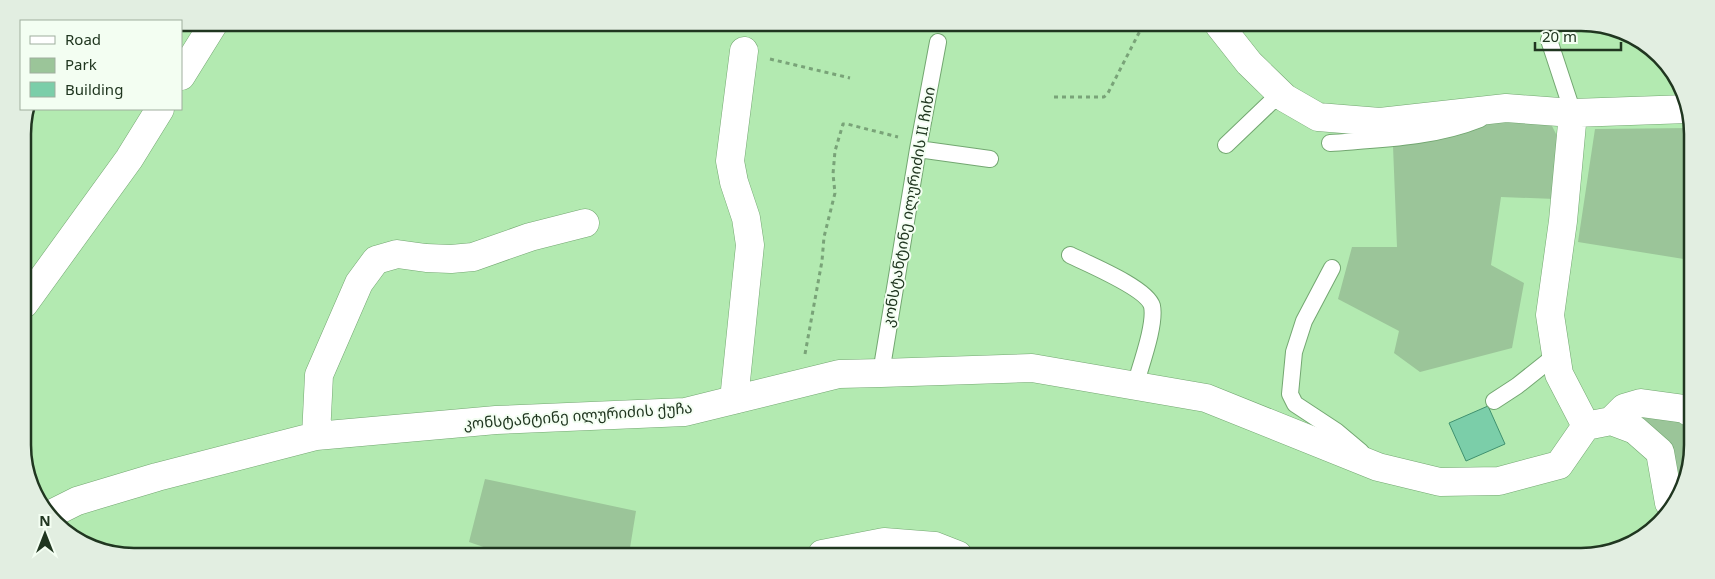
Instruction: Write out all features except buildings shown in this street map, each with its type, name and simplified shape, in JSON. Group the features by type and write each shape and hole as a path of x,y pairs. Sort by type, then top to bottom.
{"street":[{"path":"182,74 209,31"},
{"path":"1224,31 1249,63 1285,98 1318,117 1380,122 1506,108 1574,113 1681,109"},
{"path":"734,400 750,244 746,218 734,182 730,161 744,51"},
{"path":"31,294 129,159 159,110"},
{"path":"1574,113 1563,221 1550,315 1559,374 1599,424 1635,430 1660,452 1668,498"},
{"path":"316,436 319,375 358,283 376,260 397,254 451,259 473,257 530,237 584,223"},
{"name":"კონსტანტინე ილურიძის ქუჩა","path":"61,509 77,501 148,480 316,436 496,420 684,412 839,374 1032,368 1206,398 1378,467 1440,482 1499,481 1559,465 1599,424 1624,408 1641,403 1684,410"},
{"path":"853,548 884,542 940,548"}],"lane":[{"path":"1549,40 1574,113"},
{"name":"კონსტანტინე ილურიძის II ჩიხი","path":"881,373 918,145 938,42"},
{"path":"1226,145 1272,102 1285,98"},
{"path":"1330,143 1415,136 1452,129 1506,108"},
{"path":"918,145 990,159"},
{"path":"1070,256 1133,286 1147,297 1152,305 1149,333 1135,386"},
{"path":"1332,268 1304,321 1294,352 1290,394 1295,404 1336,431 1378,467"},
{"path":"1494,401 1517,386 1556,355"}],"path":[{"path":"1054,97 1104,97 1108,93 1140,31"},
{"path":"744,51 812,70 850,78"},
{"path":"799,384 822,261 824,237 835,192 833,174 835,151 841,128 843,124 847,124 918,145"}],"green space":[{"path":"1525,115 1550,122 1560,142 1555,199 1501,197 1491,265 1524,283 1512,348 1420,372 1394,353 1399,331 1338,299 1352,247 1397,247 1393,146"},
{"path":"1684,128 1684,259 1578,242 1595,129"},
{"path":"1666,414 1684,422 1683,458 1677,482 1631,417"},
{"path":"485,479 636,511 630,548 486,548 469,542"}]}
